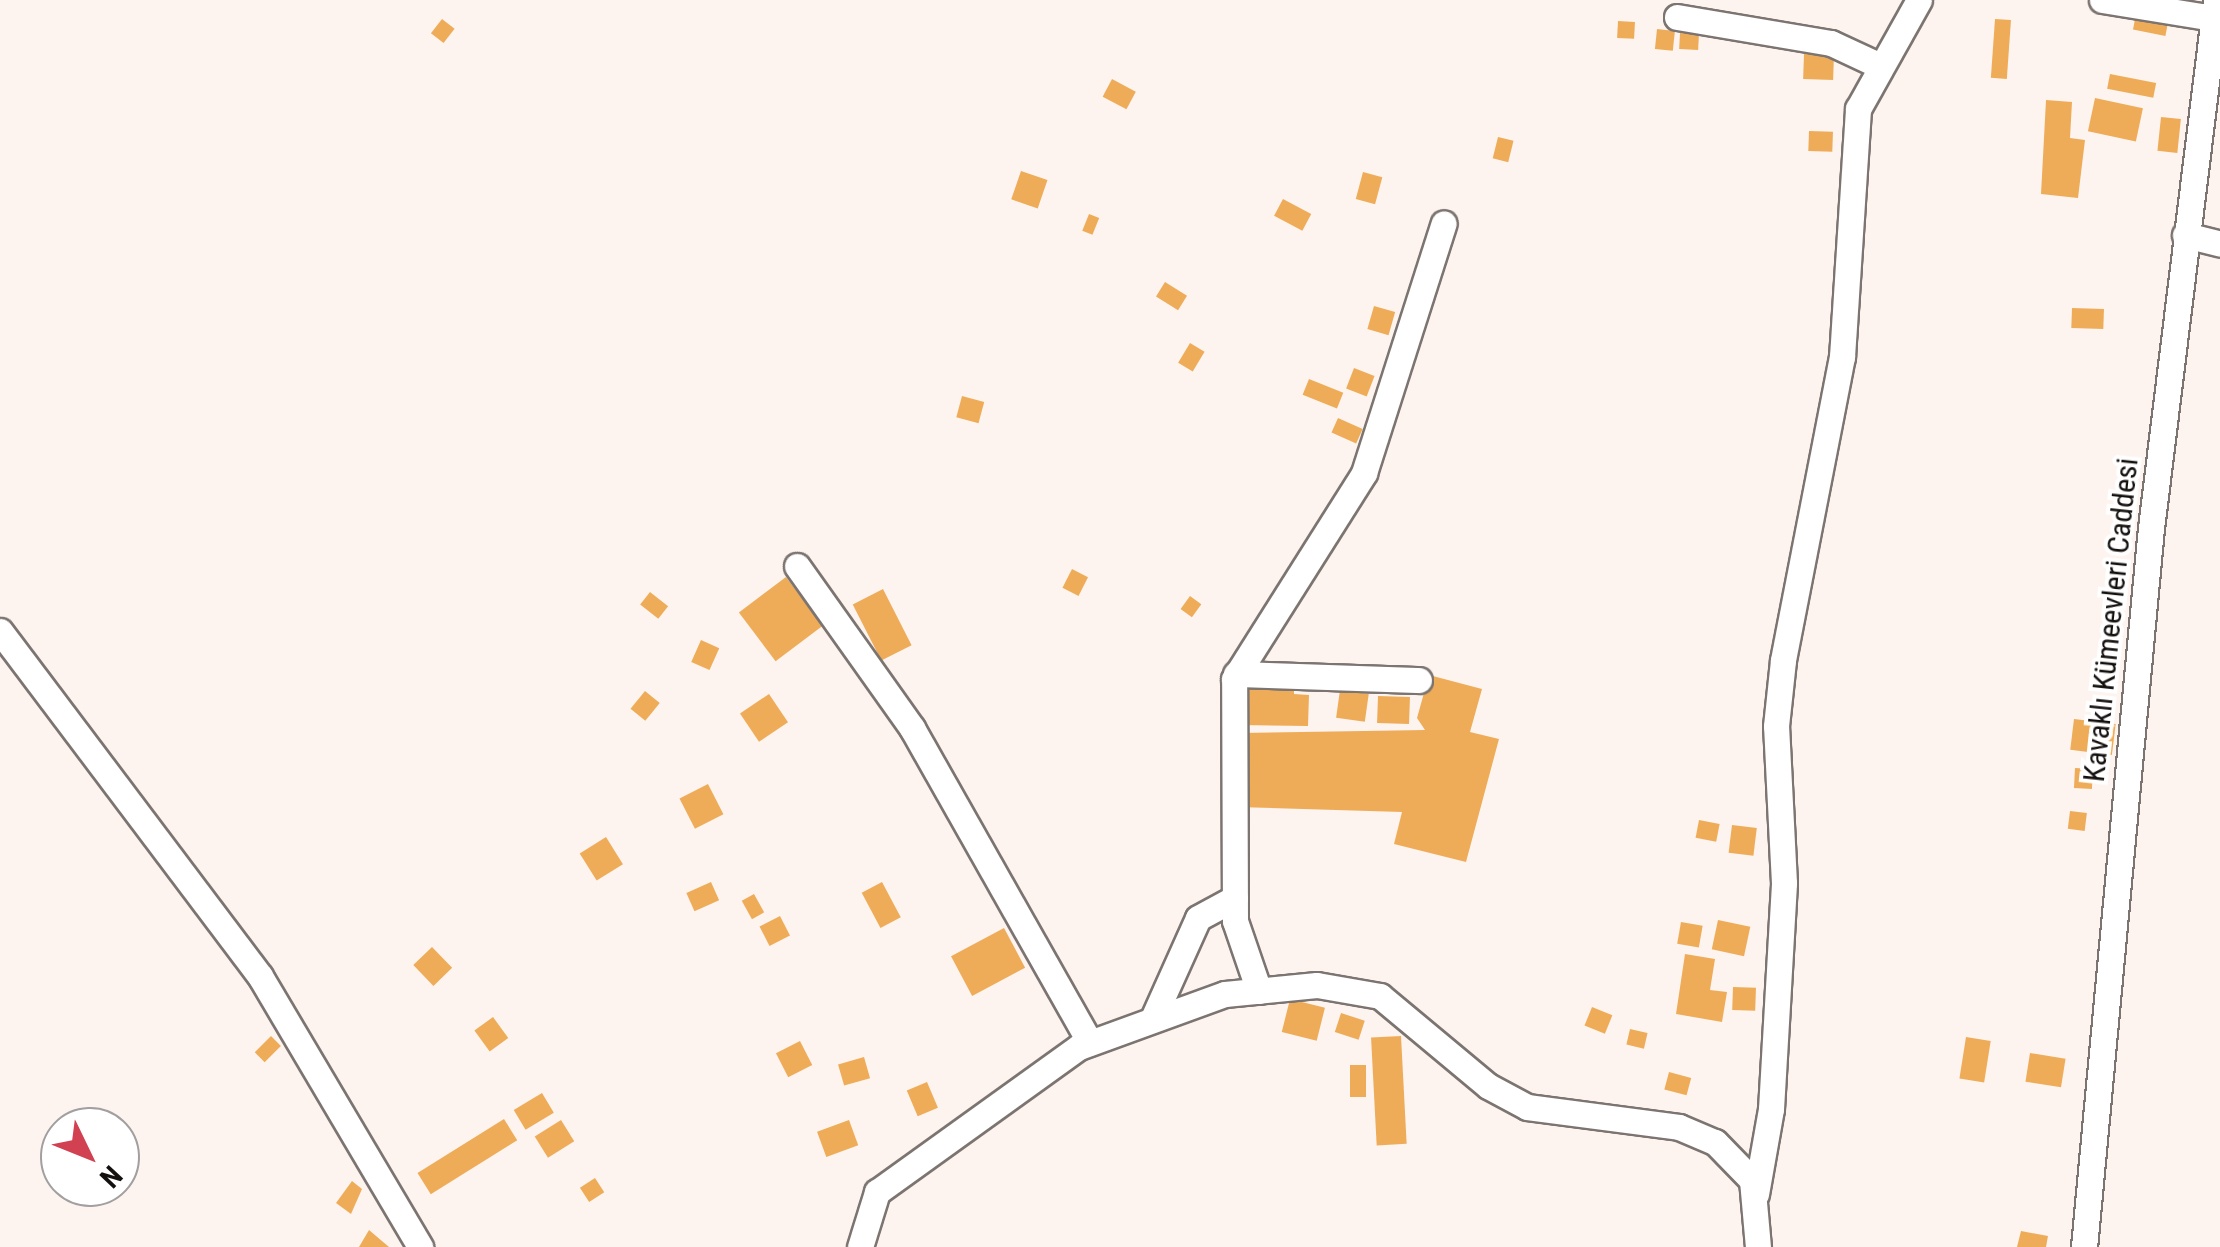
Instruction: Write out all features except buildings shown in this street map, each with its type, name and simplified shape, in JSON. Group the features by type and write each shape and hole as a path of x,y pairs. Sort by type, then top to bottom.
{"street":[{"path":"1758,1247 1756,1194 1769,1128 1784,883 1778,693 1838,386 1858,109 1876,64 1918,0"},
{"path":"2102,0 2214,9"},
{"name":"Kavaklı Kümeevleri Caddesi","path":"2084,1247 2184,235 2214,9"},
{"path":"1677,16 1831,42 1876,64"},
{"path":"1259,990 1240,952 1234,898 1236,674 1364,473 1444,224"},
{"path":"2184,235 2220,244"},
{"path":"797,566 912,728 1090,1042"},
{"path":"0,631 260,976 420,1247"},
{"path":"1236,674 1420,680"},
{"path":"1154,1016 1198,918 1234,898"},
{"path":"860,1247 865,1209 890,1180 1090,1042 1154,1016 1259,990 1334,986 1380,996 1503,1096 1562,1116 1701,1134 1740,1165 1756,1194"}]}
